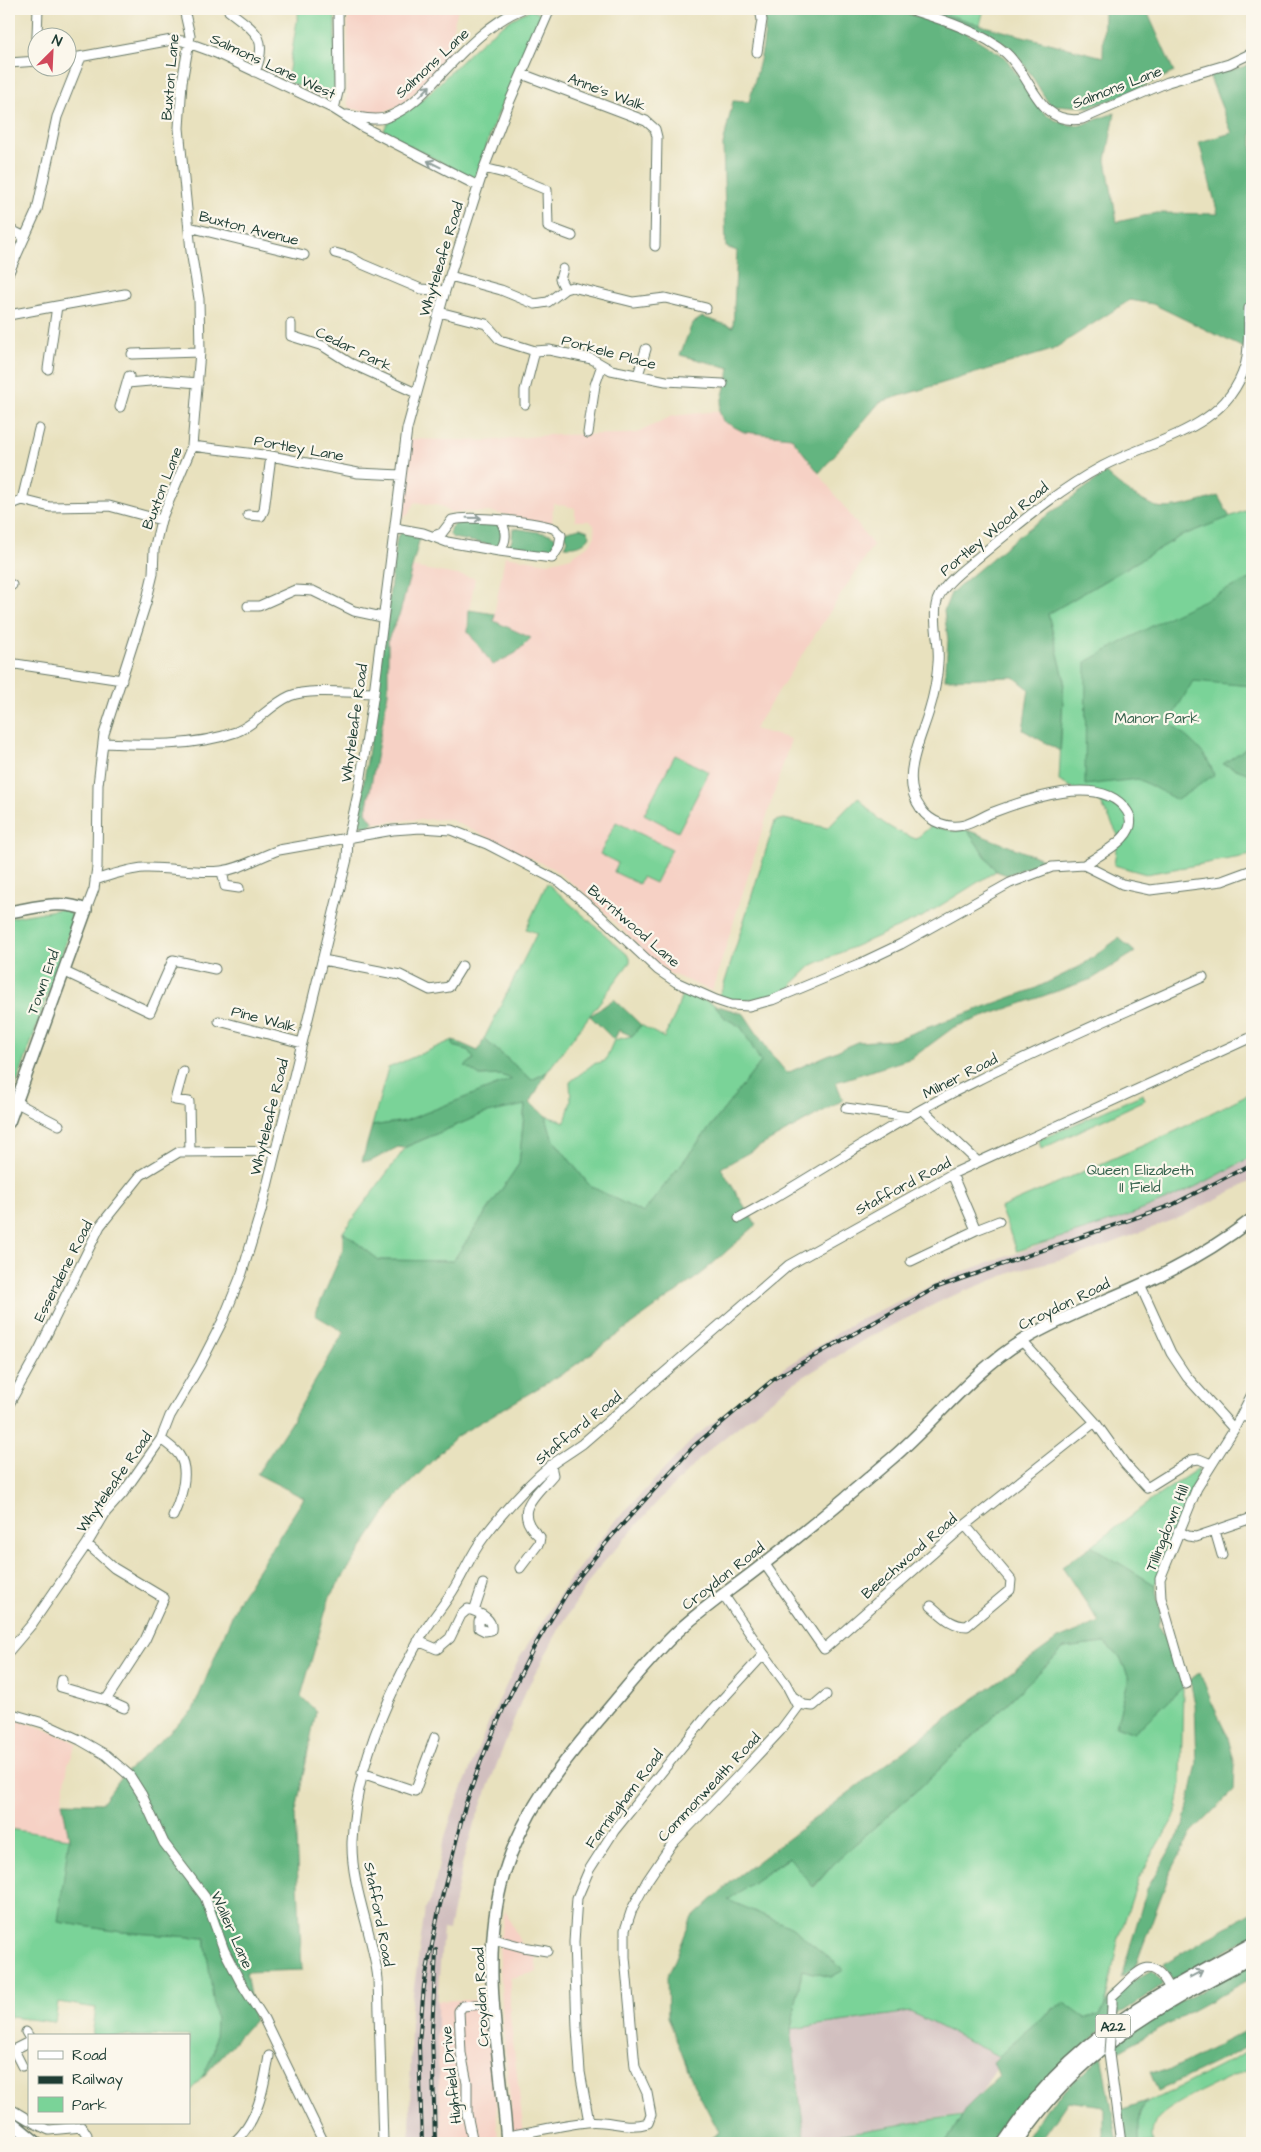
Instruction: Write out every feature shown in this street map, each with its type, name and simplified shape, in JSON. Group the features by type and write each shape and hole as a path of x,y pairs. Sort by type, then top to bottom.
{"highway":[{"name":"A22","path":"1004,2143 1041,2093 1066,2067 1116,2024 1170,1989 1252,1944"},
{"name":"A22","path":"1016,2143 1041,2108 1061,2086 1124,2031 1167,2002 1252,1956"}],"main road":[{"path":"9,912 58,904 77,906 86,910"},
{"name":"Town End","path":"9,1122 86,910"},
{"name":"Croydon Road","path":"507,2139 494,2003 493,1938 500,1889 516,1840 541,1792 583,1738 649,1661 675,1634 723,1594 824,1516 904,1448 983,1369 1022,1341 1048,1326 1140,1285 1201,1255 1252,1219"},
{"path":"9,2120 37,2143"}],"street":[{"path":"38,9 38,28"},
{"name":"Buxton Lane","path":"86,910 96,880 98,785 107,721 146,604 153,574 154,550 161,520 192,446 200,352 199,299 189,227 179,128 182,82 190,45 184,9"},
{"path":"334,109 339,88 338,9"},
{"name":"Salmons Lane","path":"385,118 400,111 421,97 470,45 512,13 522,9"},
{"path":"757,52 762,20 760,9"},
{"name":"Salmons Lane","path":"908,9 965,28 1004,51 1026,79 1045,110 1056,116 1074,120 1082,119 1112,107 1168,82 1229,64 1252,53"},
{"name":"Whyteleafe Road","path":"9,1651 32,1624 87,1544 106,1512 123,1493 161,1439 172,1411 200,1365 223,1320 242,1273 261,1211 347,859 348,839 374,693 407,429 445,291 484,168 548,10"},
{"path":"229,11 252,28 258,36 262,55 255,72"},
{"name":"Salmons Lane West","path":"78,57 172,40 182,41 216,53 334,109 351,120 478,186"},
{"path":"9,272 37,210 57,117 81,57"},
{"path":"9,63 28,62"},
{"name":"Anne's Walk","path":"522,74 640,119 651,124 655,129 657,137 655,246"},
{"name":"Salmons Lane West","path":"344,115 374,119 385,118"},
{"path":"381,135 381,124 385,118"},
{"path":"484,168 508,174 547,190 548,227 572,236"},
{"name":"Buxton Avenue","path":"189,227 304,255"},
{"path":"9,229 25,237"},
{"path":"335,253 350,257 421,289 445,291"},
{"path":"563,269 560,280 566,289"},
{"path":"450,276 500,290 535,304 548,302 566,289 582,289 633,302 665,298 706,308"},
{"path":"9,315 125,294"},
{"path":"48,369 57,306"},
{"name":"Portley Wood Road","path":"1084,865 1126,835 1132,825 1130,816 1123,804 1110,797 1082,790 1059,793 992,813 964,825 950,826 937,823 920,808 915,798 912,761 936,685 939,659 936,604 941,592 959,573 1041,506 1075,482 1105,465 1164,441 1198,424 1217,410 1236,386 1246,365 1249,308 1252,308"},
{"name":"Porkele Place","path":"439,312 486,324 500,340 535,352 549,350 592,359 612,370 666,381 723,384"},
{"name":"Cedar Park","path":"291,324 291,336 323,346 350,363 416,393"},
{"path":"638,376 646,349"},
{"path":"132,354 200,352"},
{"path":"525,404 525,390 535,352"},
{"path":"588,433 594,384 602,365"},
{"path":"120,407 128,379 198,383"},
{"path":"22,500 39,429"},
{"name":"Portley Lane","path":"192,446 271,456 358,473 401,475"},
{"path":"248,515 261,516 264,510 271,456"},
{"path":"9,505 22,500 50,507 109,506 161,520"},
{"path":"395,528 434,536 447,542 552,558 561,541 561,535 555,530 476,517 452,520 442,533 434,536"},
{"path":"499,551 505,541 506,534 505,527 500,520"},
{"path":"248,606 259,606 295,590 313,591 354,611 382,617"},
{"path":"9,663 122,680"},
{"path":"103,743 162,743 215,737 237,732 278,704 298,693 374,693"},
{"name":"Burntwood Lane","path":"96,880 130,870 145,868 222,872 236,868 264,854 279,850 393,830 441,828 452,830 487,844 560,882 590,906 653,965 670,978 703,995 731,1005 749,1006 772,1000 861,963 901,944 1010,883 1052,866 1084,865 1122,884 1150,890 1222,881 1252,870"},
{"path":"222,872 225,886 239,888"},
{"path":"63,970 150,1012 173,960 215,969"},
{"path":"322,960 400,975 430,990 449,987 462,966"},
{"name":"Milner Road","path":"739,1218 970,1083 1202,977"},
{"name":"Pine Walk","path":"219,1021 302,1043"},
{"name":"Stafford Road","path":"383,2143 380,2022 376,1956 357,1887 352,1844 355,1814 362,1773 395,1687 418,1641 452,1592 483,1538 518,1498 551,1466 582,1444 789,1265 952,1174 1252,1037"},
{"path":"184,1071 175,1100 189,1102 190,1152"},
{"path":"17,1103 59,1125"},
{"path":"846,1108 909,1117"},
{"path":"923,1110 978,1162"},
{"name":"Essendene Road","path":"9,1404 39,1350 100,1226 141,1175 179,1152 275,1151"},
{"path":"952,1174 976,1230"},
{"path":"911,1261 976,1230 1000,1221"},
{"path":"1140,1285 1172,1353 1187,1377 1234,1429"},
{"path":"1022,1341 1096,1422 1125,1464 1147,1488 1192,1460 1199,1459 1211,1464"},
{"name":"Tillingdown Hill","path":"1186,1684 1161,1598 1160,1579 1197,1488 1234,1429 1252,1394"},
{"path":"1241,1416 1252,1418"},
{"name":"Beechwood Road","path":"764,1563 824,1649 964,1525 1096,1422"},
{"path":"161,1439 180,1456 185,1476 180,1499 173,1516"},
{"path":"520,1568 539,1543 540,1537 530,1528 525,1516 527,1505 554,1475 551,1466"},
{"path":"1178,1531 1196,1537 1252,1518"},
{"path":"932,1606 948,1621 958,1626 966,1626 1010,1590 1011,1580 964,1525"},
{"path":"1214,1531 1222,1555"},
{"path":"87,1544 114,1568 164,1598 144,1640 106,1700"},
{"path":"474,1611 483,1584"},
{"path":"723,1594 795,1698 804,1705 813,1706 826,1695"},
{"path":"418,1641 436,1649 450,1638 461,1615 468,1610 474,1611 483,1617"},
{"name":"Farningham Road","path":"589,2122 580,2072 577,2028 574,1942 576,1898 589,1870 614,1831 644,1792 706,1717 764,1654"},
{"path":"62,1680 61,1687 106,1700 124,1708"},
{"name":"Commonwealth Road","path":"589,2122 637,2127 648,2123 651,2115 647,2093 635,2067 625,1957 625,1930 632,1909 647,1881 672,1844 780,1731 798,1707 795,1698"},
{"name":"Waller Lane","path":"9,1713 43,1723 80,1740 106,1755 130,1776 142,1795 164,1843 205,1897 224,1950 240,1981 264,2019 324,2143"},
{"path":"362,1773 415,1791 435,1737"},
{"path":"493,1938 523,1947 547,1951"},
{"path":"1121,2143 1108,2054 1112,1996 1139,1971 1153,1968 1159,1970 1170,1989"},
{"name":"Highfield Drive","path":"473,2143 467,2114 467,2083 461,2053 459,2010 463,2006 494,2003"},
{"path":"22,2066 11,2051 28,2042"},
{"path":"233,2143 243,2134 262,2093 269,2056"},
{"path":"9,2108 28,2119"},
{"path":"507,2139 589,2122"},
{"path":"36,2124 49,2130 76,2126 82,2127 87,2135 86,2140 82,2143"}],"shaded area":[{"path":"348,9 458,9 449,42 449,53 415,93 401,105 378,114 349,108 347,99"},
{"path":"719,411 722,420 744,432 791,437 873,545 754,729 791,739 712,991 669,973 653,960 586,894 552,868 449,819 374,823 366,812 388,694 388,639 400,613 411,567 475,578 467,621 468,632 493,665 531,638 493,621 505,556 548,563 571,557 590,544 595,535 594,525 589,521 575,521 575,508 553,503 552,525 491,512 449,512 441,506 415,502 409,513 400,520 410,439 486,441 549,435 628,434 637,433 672,416"},
{"path":"1252,1156 1252,1181 1181,1217 1083,1254 1021,1269 947,1298 862,1341 789,1386 709,1450 660,1499 596,1571 561,1626 523,1696 474,1824 463,1861 449,1930 443,1929 437,2001 442,2143 410,2143 411,2008 425,1909 433,1894 443,1843 453,1812 490,1719 520,1657 566,1585 609,1528 696,1436 782,1369 855,1322 956,1274 1151,1207 1213,1178"},
{"path":"9,1718 42,1728 77,1743 68,1765 62,1802 69,1838 9,1829"},
{"path":"505,1910 521,1944 535,1952 537,1972 510,1978 510,2015 525,2143 514,2143 503,2026 499,1944"},
{"path":"491,2000 498,2143 442,2143 437,2001"},
{"path":"910,2012 1002,2058 969,2113 805,2140 791,2029"}],"green space":[{"path":"299,9 335,9 335,84 333,101 287,81"},
{"path":"764,9 894,9 901,11 965,32 1005,57 1043,112 1055,120 1069,125 1081,125 1115,113 1106,160 1117,222 1157,213 1218,214 1199,142 1232,133 1209,75 1243,67 1252,62 1252,352 1153,304 1130,300 1052,350 880,402 819,473 791,437 744,432 723,421 719,411 730,368 680,355 692,324 702,317 733,327 737,251 726,247 723,145 733,101 749,102 765,32"},
{"path":"914,9 929,9 980,25 1103,57 1104,9 1146,9 1174,72 1124,96 1089,107 1050,105 1018,57 997,39 969,26"},
{"path":"929,9 984,9 980,25"},
{"path":"530,10 541,14 495,121 475,180 387,134 384,130 389,122 411,109 426,96 481,42 512,19"},
{"path":"1106,473 1130,493 1157,507 1179,507 1218,496 1230,517 1181,536 1048,614 1064,678 1060,751 1023,730 1029,689 1014,677 945,679 948,640 944,611 951,593 1016,538"},
{"name":"Manor Park","path":"1252,508 1252,855 1146,874 1114,865 1118,835 1101,803 1059,781 1064,678 1048,614 1181,536"},
{"path":"473,521 498,524 502,532 500,544 497,546 453,538 449,534 451,527 459,522"},
{"path":"513,528 550,534 556,538 552,551 549,553 511,548 508,546 512,540"},
{"path":"580,528 588,531 590,536 588,539 579,545 565,546 568,540 564,532"},
{"path":"402,532 420,537 400,613 388,639 388,693 366,812 374,823 367,828 357,822 369,749 397,537"},
{"path":"1252,578 1252,686 1193,681 1169,722 1201,751 1211,766 1214,775 1177,800 1138,779 1085,785 1086,662 1174,614"},
{"path":"469,610 495,614 494,621 531,638 516,653 493,665 468,632"},
{"path":"1252,744 1252,773 1249,774 1223,764"},
{"path":"675,755 709,772 678,832 644,814"},
{"path":"858,797 884,823 916,839 931,826 953,831 967,830 996,871 922,917 812,965 792,984 794,986 756,998 737,1000 718,996 723,988 775,821 784,819 828,828"},
{"path":"616,822 672,849 655,883 642,877 639,884 614,872 618,863 600,854"},
{"path":"967,830 1045,860 1007,875 996,871"},
{"path":"547,883 630,957 630,962 547,1072 532,1080 484,1039 537,933 526,929"},
{"path":"61,909 68,910 74,919 13,1095 9,1094 9,918"},
{"path":"1119,938 1135,952 1092,979 954,1027 912,1058 836,1082 843,1100 721,1168 756,1225 700,1275 567,1371 457,1436 396,1497 330,1596 301,1696 316,1711 295,1816 302,1970 246,1972 254,2020 202,2078 214,2052 216,2021 205,1938 121,1932 58,1922 69,1838 62,1802 102,1803 123,1775 193,1710 238,1601 304,1498 257,1474 290,1424 344,1332 315,1315 343,1250 343,1232 379,1260 453,1261 519,1164 525,1105 483,1114 403,1148 398,1147 371,1161 362,1161 372,1126 405,1121 512,1079 500,1075 480,1076 465,1066 474,1059 468,1050 453,1046 453,1040 478,1051 484,1039 532,1080 547,1072 530,1103 546,1116 552,1138 590,1186 643,1213 761,1062 741,1027 725,1018 715,1005 744,1014 770,1053 787,1073 857,1042 893,1040 1034,989 1081,966"},
{"path":"683,991 715,1005 725,1018 741,1027 761,1062 643,1213 590,1186 552,1138 546,1116 565,1122 571,1101 570,1082 593,1064 605,1061 614,1040 632,1036 641,1025 664,1038 676,1013"},
{"path":"614,999 641,1025 632,1036 619,1030 614,1040 590,1016"},
{"path":"453,1040 454,1046 468,1050 474,1058 466,1066 480,1076 500,1075 513,1079 405,1121 372,1126 388,1068"},
{"name":"Queen Elizabeth II Field","path":"1252,1092 1252,1156 1165,1201 1119,1219 1017,1251 1000,1208 1176,1131"},
{"path":"1143,1094 1145,1100 1041,1149 1039,1140"},
{"path":"525,1104 519,1164 453,1261 379,1260 343,1232 406,1147 483,1114"},
{"path":"1200,1467 1155,1585 1091,1546 1153,1499"},
{"path":"1091,1546 1155,1585 1161,1616 1158,1625 1162,1634 1167,1635 1180,1664 1183,1687 1134,1733 1116,1726 1129,1678 1120,1657 1104,1643 1064,1648 925,1783 839,1858 813,1887 789,1857 728,1900 791,1927 844,1970 831,1977 802,1970 791,2029 805,2140 800,2143 711,2143 708,2140 719,2132 693,2083 668,2017 667,1976 691,1919 733,1880 961,1708 1056,1640 1099,1622 1062,1567"},
{"path":"1104,1643 1120,1657 1129,1678 1116,1726 1134,1733 1183,1687 1181,1783 1176,1814 1138,1880 1118,1941 1105,2005 1100,2015 1085,2018 1054,2008 1012,2043 1002,2058 910,2012 791,2029 802,1970 831,1977 843,1970 791,1927 727,1900 790,1857 814,1887 839,1858 925,1783 1064,1648"},
{"path":"1200,1672 1227,1734 1235,1765 1234,1790 1191,1833 1168,1878 1135,1967 1121,1978 1147,1889 1184,1826 1197,1763 1195,1704 1190,1680"},
{"path":"9,1829 69,1838 59,1922 121,1932 205,1938 215,2008 216,2036 208,2068 190,2092 190,2034 92,2034 96,2008 58,2002 55,2022 9,2017"},
{"path":"1252,1912 1252,1935 1173,1981 1163,1964"},
{"path":"1252,1962 1252,1978 1111,2055 1116,2043 1169,2009"},
{"path":"1152,1970 1164,1984 1121,2013 1044,2083 994,2143 946,2143 967,2107 999,2076 993,2062 1036,2022 1064,2003 1085,2018 1100,2015 1113,1992"},
{"path":"1252,2028 1252,2045 1158,2091 1150,2071 1166,2072"},
{"path":"1252,2050 1252,2067 1201,2091 1162,2114 1156,2121 1152,2132 1153,2143 1139,2143 1140,2114 1146,2104"},
{"path":"1102,2055 1118,2143 1104,2143 1104,2106 1068,2101 1039,2143 1023,2143 1046,2108"},
{"path":"1147,2101 1139,2113 1139,2143 1127,2143 1120,2110"},
{"path":"962,2115 946,2143 800,2143 805,2140"}],"railway":[{"path":"422,2143 419,2043 424,1986 439,1909 465,1806 481,1761 504,1707 534,1647 570,1588 611,1537 694,1446 775,1378 935,1288 1172,1205 1252,1164"},
{"path":"435,2143 432,2031 436,1950"}]}
